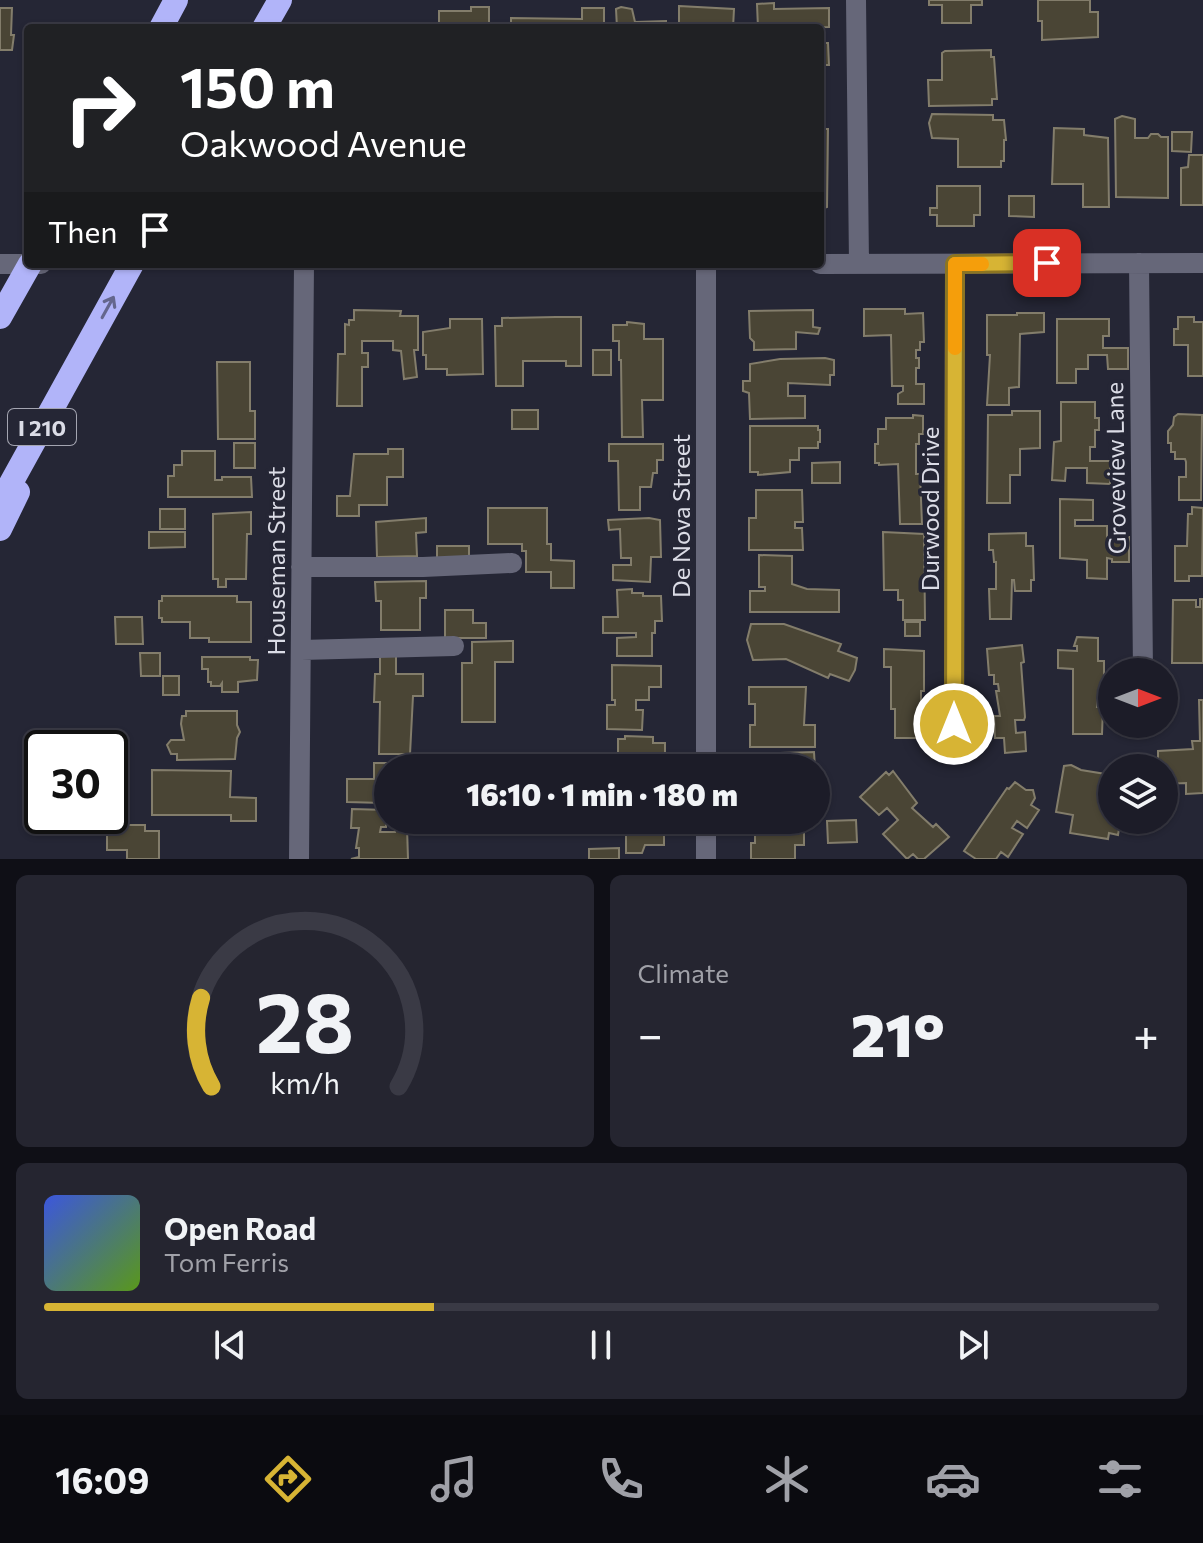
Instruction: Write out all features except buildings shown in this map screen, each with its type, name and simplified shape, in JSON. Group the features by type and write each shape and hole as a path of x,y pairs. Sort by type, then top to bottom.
{"highway":[{"path":"163,24 176,0"},
{"path":"266,24 280,0"},
{"path":"0,317 28,268"},
{"name":"I 210","path":"0,503 130,268"},
{"path":"0,529 84,350"}],"street":[{"path":"856,0 859,264"},
{"name":"Groveview Lane","path":"1139,263 1143,658"},
{"path":"824,264 1203,263"},
{"path":"0,264 24,264"},
{"name":"Durwood Drive","path":"954,755 955,264"},
{"name":"Houseman Street","path":"299,859 304,268"},
{"name":"De Nova Street","path":"706,268 706,754"},
{"path":"301,567 512,563"},
{"path":"301,650 454,646"},
{"path":"706,834 706,859"}],"slow traffic":[{"path":"955,348 955,264 982,264"}],"route":[{"path":"954,724 955,264 1047,263"}]}
